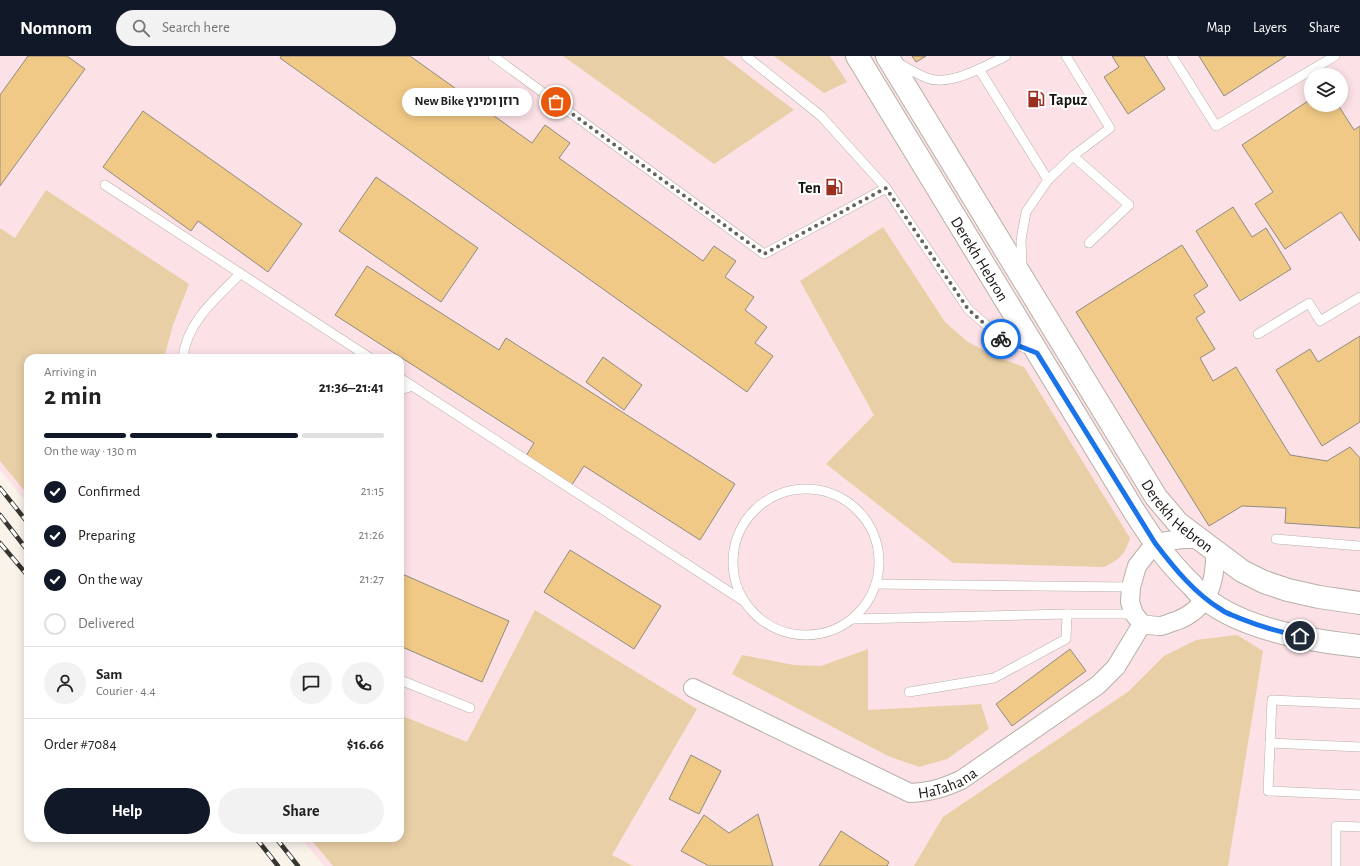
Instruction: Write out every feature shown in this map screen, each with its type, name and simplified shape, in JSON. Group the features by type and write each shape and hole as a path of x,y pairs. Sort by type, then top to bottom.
{"street":[{"name":"Derekh Hebron","path":"857,56 1037,353 1155,543 1173,567 1206,599 1223,611 1277,631 1312,639 1360,646"},
{"name":"Derekh Hebron","path":"887,56 1156,497 1178,523 1242,571 1264,582 1288,590 1319,597 1360,603"},
{"path":"1182,539 1207,545 1216,567 1213,582 1206,599 1193,612 1180,619 1161,626 1138,619 1130,602 1131,587 1137,566 1155,543 1182,539"},
{"name":"HaTahana","path":"693,688 910,793 925,792 942,788 961,780 1098,685 1116,667 1138,619"}],"lane":[{"path":"494,56 764,254 886,188"},
{"path":"746,56 821,116 886,188 968,309 1001,338 1037,353"},
{"path":"887,56 928,78 946,80 979,69 1006,56"},
{"path":"1023,279 1020,240 1026,212 1048,180 1073,156 1110,128 1066,56"},
{"path":"1172,56 1216,126 1335,56"},
{"path":"979,69 1048,180"},
{"path":"1073,156 1129,205 1089,243"},
{"path":"104,185 364,354"},
{"path":"183,354 184,349 193,328 204,312 240,274"},
{"path":"1258,334 1309,303 1320,321 1360,297"},
{"path":"404,380 742,600 765,624 789,635 817,636 842,628 853,620 870,600 876,584 880,558 873,532 858,510 842,498 818,489 798,488 773,496 755,508 735,539 732,565 742,600"},
{"path":"404,389 414,386"},
{"path":"1276,540 1360,546"},
{"path":"876,584 1131,587"},
{"path":"853,620 1067,614 1138,619"},
{"path":"909,692 994,678 1066,639 1067,614"},
{"path":"404,682 470,708"},
{"path":"1360,704 1272,700 1268,791 1360,795"},
{"path":"1270,743 1360,747"},
{"path":"1336,866 1336,826 1360,827"}],"shaded area":[{"path":"0,56 1360,56 1360,866 324,866 304,842 404,842 404,354 24,354 24,499 0,470"},
{"path":"563,56 723,56 794,110 714,164"},
{"path":"774,56 830,56 847,82 824,93"},
{"path":"46,190 189,284 173,325 165,354 24,354 24,490 0,461 0,228 15,238"},
{"path":"883,227 945,322 968,342 996,357 1024,367 1130,538 1126,549 1114,562 1104,567 953,563 826,464 874,415 800,281"},
{"path":"535,610 697,709 612,855 633,866 333,866 313,842 404,842 404,717 467,742"},
{"path":"1237,635 1263,651 1228,866 914,866 943,817 1129,691 1164,656 1196,640"},
{"path":"868,649 868,710 981,704 989,729 947,759 919,767 888,756 732,674 742,655 794,665 821,666"}],"building":[{"path":"28,56 67,56 85,69 0,186 0,95"},
{"path":"281,56 410,56 532,143 545,125 570,143 559,158 703,261 714,246 736,261 725,277 754,297 745,310 767,327 755,343 773,356 747,392 280,58"},
{"path":"912,56 926,56 916,62"},
{"path":"1112,56 1144,56 1165,89 1128,114 1104,77 1119,67"},
{"path":"1199,56 1286,56 1224,96"},
{"path":"1304,104 1304,112 1342,112 1354,130 1360,126 1360,241 1341,212 1285,249 1255,204 1273,192 1242,145"},
{"path":"143,111 302,224 268,272 198,221 191,231 103,167"},
{"path":"376,177 478,248 441,302 339,231"},
{"path":"1233,207 1252,237 1266,228 1291,269 1240,301 1196,231"},
{"path":"1182,245 1208,286 1194,295 1205,312 1196,318 1215,349 1200,358 1213,381 1236,367 1290,455 1327,461 1350,447 1360,458 1360,528 1285,523 1286,508 1242,506 1209,526 1076,312"},
{"path":"367,266 499,350 506,338 735,484 700,540 584,466 570,488 524,459 534,443 404,359 404,354 396,354 335,315"},
{"path":"1360,336 1360,422 1322,446 1276,370 1310,349 1318,362"},
{"path":"603,357 642,385 624,410 586,382"},
{"path":"570,550 661,606 634,649 544,592"},
{"path":"404,575 509,621 482,682 404,648"},
{"path":"1070,649 1086,671 1012,726 996,704"},
{"path":"691,755 721,771 699,814 669,799"},
{"path":"758,814 773,866 709,866 681,851 704,815 729,833"},
{"path":"841,831 889,862 887,866 819,866"}],"railway":[{"path":"0,488 24,518"},
{"path":"0,515 24,546"},
{"path":"0,543 24,571"},
{"path":"259,842 278,866"},
{"path":"279,842 298,866"}],"way so far":[{"path":"556,102 764,254 886,188 968,309 1001,339"}],"place":[{"name":"Tapuz","path":"1036,99"},
{"name":"New Bike רוזן ומינץ","path":"556,102"},
{"name":"Ten","path":"834,187"}],"route":[{"path":"1001,339 1037,353 1126,498 1155,543 1173,567 1206,599 1223,611 1277,631 1300,636"}]}
